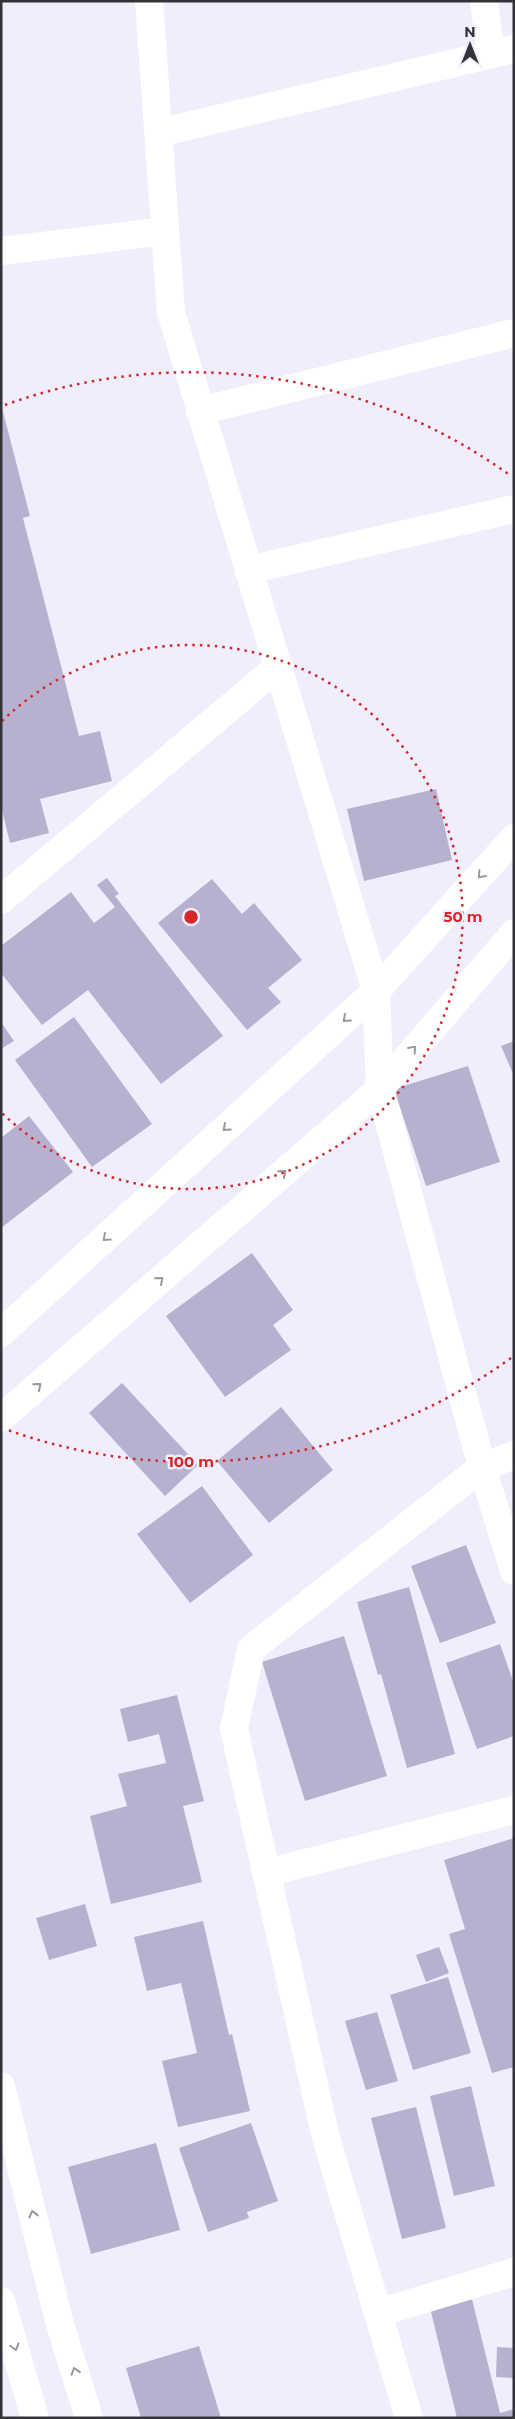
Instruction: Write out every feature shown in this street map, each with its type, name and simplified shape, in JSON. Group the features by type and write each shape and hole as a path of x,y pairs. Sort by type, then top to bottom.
{"street":[{"path":"149,1 171,312 376,991 380,1089 482,1467 514,1571"},
{"path":"158,133 503,51 484,1"},
{"path":"1,251 165,231"},
{"path":"200,411 514,332"},
{"path":"248,570 514,509"},
{"path":"3,891 279,666"},
{"path":"1,1333 376,991 514,838"},
{"path":"1,1418 380,1089 514,933"},
{"path":"409,2418 325,2134 234,1729 251,1650 482,1467 514,1455"},
{"path":"266,1874 514,1810"},
{"path":"1,2086 59,2321 89,2418"},
{"path":"378,2313 514,2272"},
{"path":"1,2301 35,2418"}],"building":[{"path":"2,408 30,516 23,518 79,736 100,731 112,781 40,799 49,833 10,843 1,806"},
{"path":"436,789 452,860 364,881 347,809"},
{"path":"107,878 119,894 115,896 223,1036 161,1084 88,990 42,1025 1,973 1,946 71,892 94,923 115,907 97,885"},
{"path":"212,879 242,914 254,903 302,960 268,988 281,1002 247,1030 158,923"},
{"path":"74,1017 152,1124 92,1167 15,1060"},
{"path":"1,1022 14,1041 1,1049"},
{"path":"514,1041 514,1076 501,1046"},
{"path":"468,1066 500,1162 426,1186 394,1089"},
{"path":"29,1116 73,1172 1,1228 1,1138"},
{"path":"252,1253 293,1310 273,1325 291,1350 225,1397 166,1316"},
{"path":"122,1383 198,1465 165,1496 89,1413"},
{"path":"281,1407 333,1470 269,1523 217,1461"},
{"path":"202,1486 253,1555 190,1603 137,1534"},
{"path":"466,1545 496,1623 440,1643 411,1566"},
{"path":"409,1587 455,1754 407,1768 381,1674 378,1675 357,1602"},
{"path":"344,1636 387,1776 305,1801 262,1662"},
{"path":"500,1644 514,1684 514,1736 477,1749 446,1663"},
{"path":"177,1695 204,1801 183,1806 202,1882 111,1904 90,1816 127,1806 118,1774 166,1763 159,1734 128,1742 120,1709"},
{"path":"514,1838 514,2067 492,2073 449,1934 465,1929 444,1860"},
{"path":"85,1904 97,1946 49,1960 36,1918"},
{"path":"203,1921 229,2035 232,2034 250,2111 178,2127 162,2061 197,2053 181,1983 147,1991 134,1937"},
{"path":"439,1947 449,1973 426,1982 416,1955"},
{"path":"448,1977 471,2053 413,2070 390,1995"},
{"path":"377,2012 398,2081 366,2090 345,2021"},
{"path":"471,2086 495,2186 454,2196 430,2096"},
{"path":"416,2107 446,2228 402,2239 371,2118"},
{"path":"251,2123 278,2201 247,2212 249,2218 208,2232 179,2148"},
{"path":"156,2143 180,2230 91,2254 68,2167"},
{"path":"470,2291 500,2413 514,2409 514,2418 457,2418 430,2308"},
{"path":"199,2346 221,2418 141,2418 126,2368"},
{"path":"497,2347 514,2348 514,2378 496,2377"}]}
